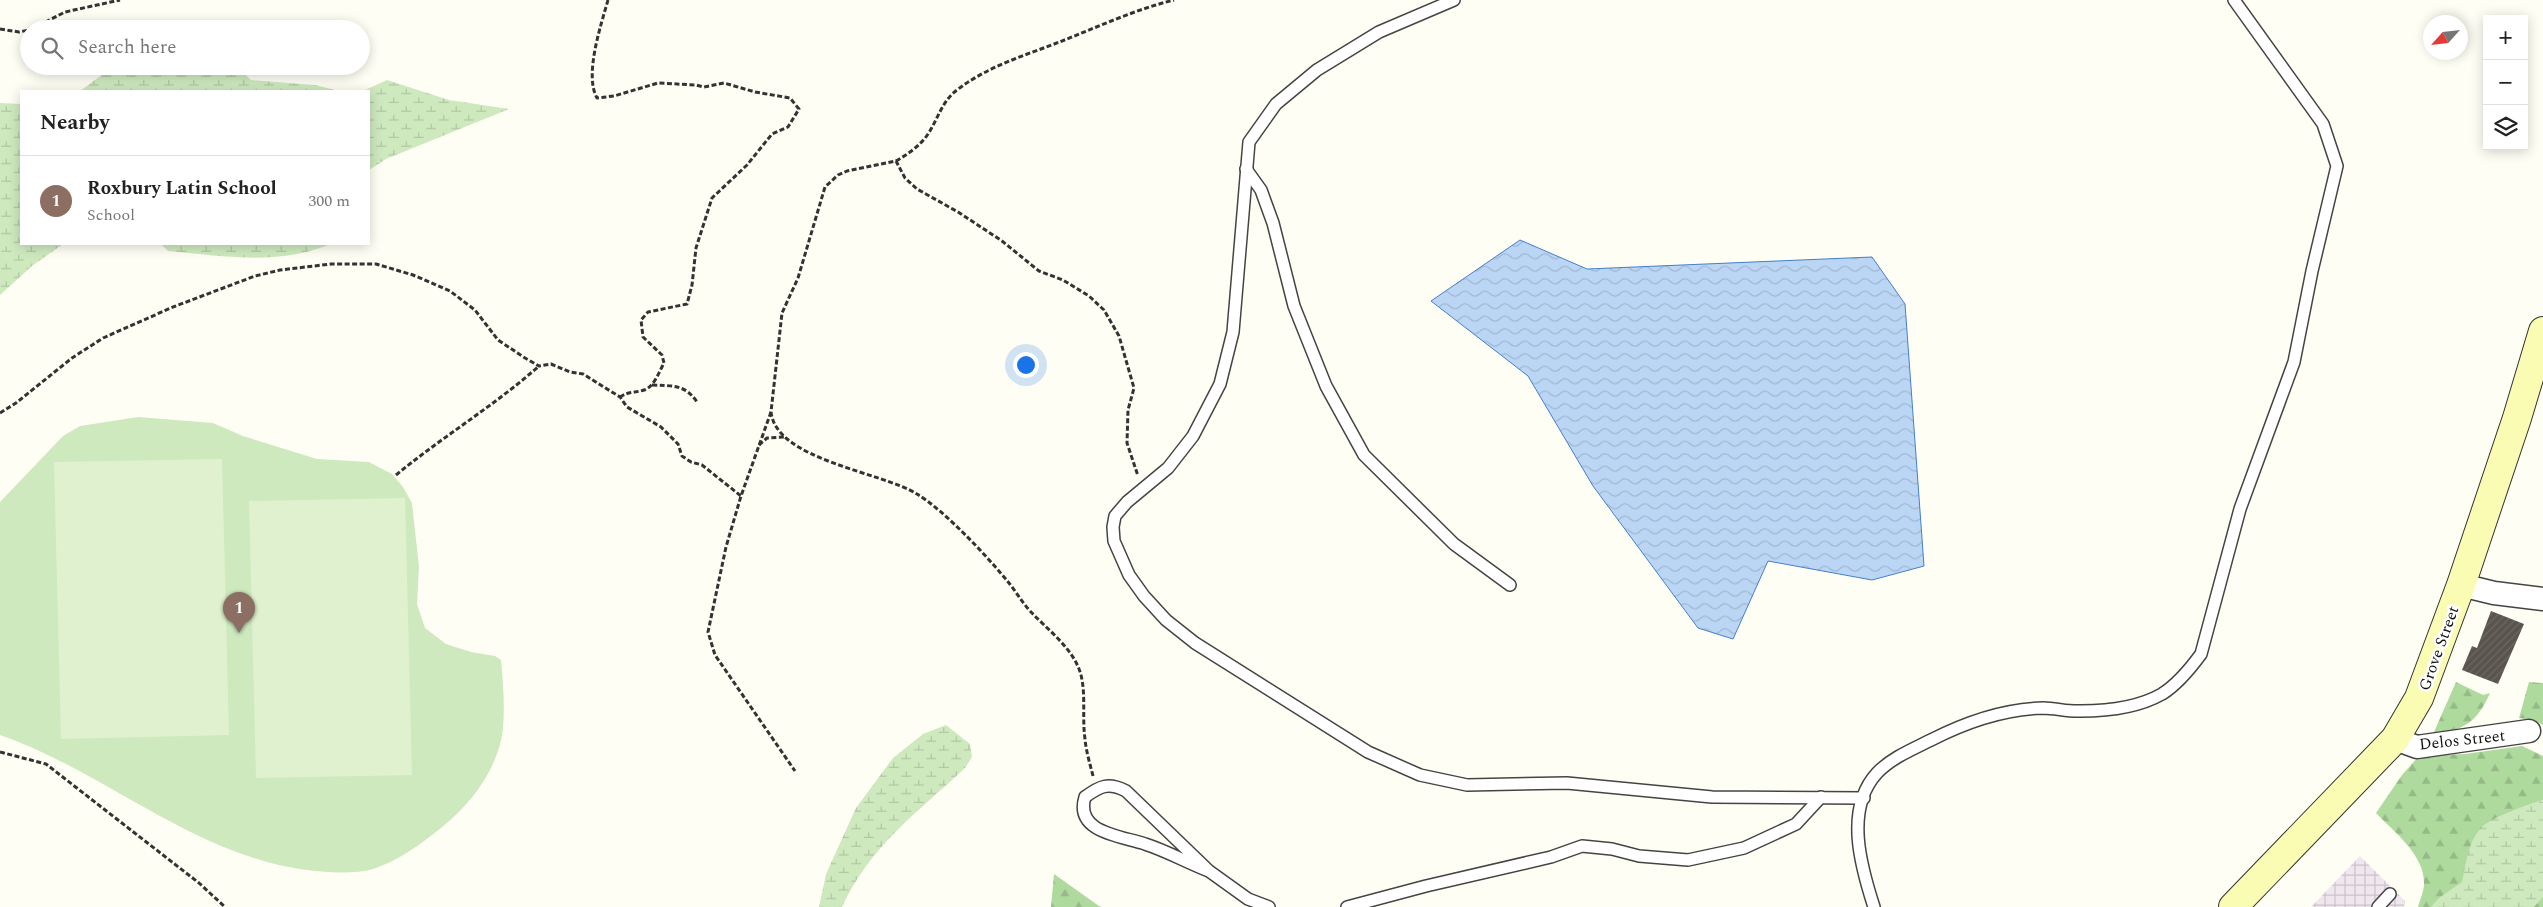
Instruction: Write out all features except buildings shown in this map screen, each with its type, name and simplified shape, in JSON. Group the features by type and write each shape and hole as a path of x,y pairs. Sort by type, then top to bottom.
{"main road":[{"name":"Grove Street","path":"2233,907 2395,739 2419,698 2461,585 2517,418 2543,332"}],"street":[{"path":"2461,585 2494,593 2543,600"},
{"name":"Delos Street","path":"2395,739 2417,746 2529,731"}],"lane":[{"path":"1454,0 1378,32 1317,70 1276,104 1249,142 1233,332 1220,384 1193,436 1168,468 1142,488 1115,516 1112,528 1118,555 1144,596 1166,620 1194,643 1368,752 1420,775 1467,785 1567,783 1712,796 1864,798"},
{"path":"1874,907 1863,874 1858,820 1868,786 1876,774 1888,764 1956,727 1997,714 2043,708 2081,712 2123,707 2162,694 2187,673 2201,654 2240,509 2294,362 2312,270 2337,166 2324,124 2234,0"},
{"path":"1246,170 1261,190 1273,223 1294,306 1326,386 1364,455 1454,544 1510,585"},
{"path":"1209,871 1144,844 1120,839 1102,832 1089,822 1083,813 1082,804 1084,797 1096,788 1104,785 1114,785 1126,791 1209,871 1248,899 1269,907"},
{"path":"1347,907 1426,886 1533,862 1582,846 1612,849 1638,856 1688,860 1744,848 1796,824 1821,797"},
{"path":"2378,907 2390,894"}],"path":[{"path":"49,20 65,12 120,0"},
{"path":"608,0 593,64 592,89 597,98 614,96 658,83 704,87 724,82 755,92 790,98 799,109 788,127 772,134 747,165 712,198 696,248 692,285 687,304 648,312 641,320 643,337 662,355 664,363 652,385 644,390 633,390 620,397"},
{"path":"795,771 723,667 710,644 708,632 726,546 740,496 771,412 782,313 798,278 825,187 838,174 896,161 912,150 927,135 941,108 953,94 982,74 1011,60 1128,14 1174,0"},
{"path":"0,29 20,32"},
{"path":"896,161 906,178 917,189 958,212 1002,241 1039,271 1063,280 1089,296 1104,310 1119,336 1134,388 1128,410 1127,443 1142,488"},
{"path":"0,413 16,403 72,358 130,325 255,276 280,270 331,264 376,264 413,275 450,291 475,310 498,340 538,366"},
{"path":"396,475 421,454 503,396 538,366 551,364 570,372 583,374 620,397 628,407 661,427 678,444 682,456 691,462 702,465 740,496"},
{"path":"652,385 680,386 692,394 697,402"},
{"path":"771,412 774,425 786,438 822,460 875,476 915,492 927,500 949,519 1010,583 1032,614 1049,627 1066,648 1081,674 1085,740 1096,788"},
{"path":"757,446 767,438 786,438"},
{"path":"0,752 46,764 199,883 224,907"}],"shaded area":[{"path":"2360,856 2405,901 2404,907 2311,907"}],"green space":[{"path":"102,75 246,75 251,80 315,85 335,90 81,90"},
{"path":"387,80 449,100 509,109 386,159 370,169 370,90 365,90"},
{"path":"0,103 20,104 20,245 62,245 32,266 0,295"},
{"path":"162,245 328,245 291,255 250,258 168,251"},
{"path":"138,417 213,423 243,436 317,459 369,462 392,474 403,487 412,503 419,567 417,604 425,628 446,644 471,652 495,656 501,660 504,702 503,728 500,743 490,771 482,784 463,808 433,834 409,851 382,866 357,872 328,872 283,866 241,854 200,836 81,772 41,752 0,735 0,502 63,436 80,426"},
{"path":"222,459 229,735 61,739 54,462"},
{"path":"405,498 412,775 256,778 249,501"},
{"path":"2456,682 2483,695 2490,693 2481,710 2469,723 2454,730 2434,732"},
{"path":"2529,682 2543,683 2543,725 2534,720 2519,718"},
{"path":"946,725 970,744 972,757 965,768 912,816 881,848 854,885 842,907 819,907 826,874 856,808 893,758 923,734"},
{"path":"2522,746 2543,756 2543,907 2418,907 2424,884 2423,873 2419,863 2407,845 2376,813 2402,775 2419,756 2465,754"},
{"path":"2543,800 2543,897 2534,907 2431,907 2439,898 2462,882 2471,846 2477,832 2482,827 2520,807"},
{"path":"1054,874 1099,906 1102,907 1051,907"}],"water":[{"path":"1520,240 1587,269 1872,257 1905,304 1924,566 1872,580 1768,561 1733,639 1698,628 1593,486 1528,376 1431,301"}],"place":[{"name":"Roxbury Latin School","path":"239,633"}]}
